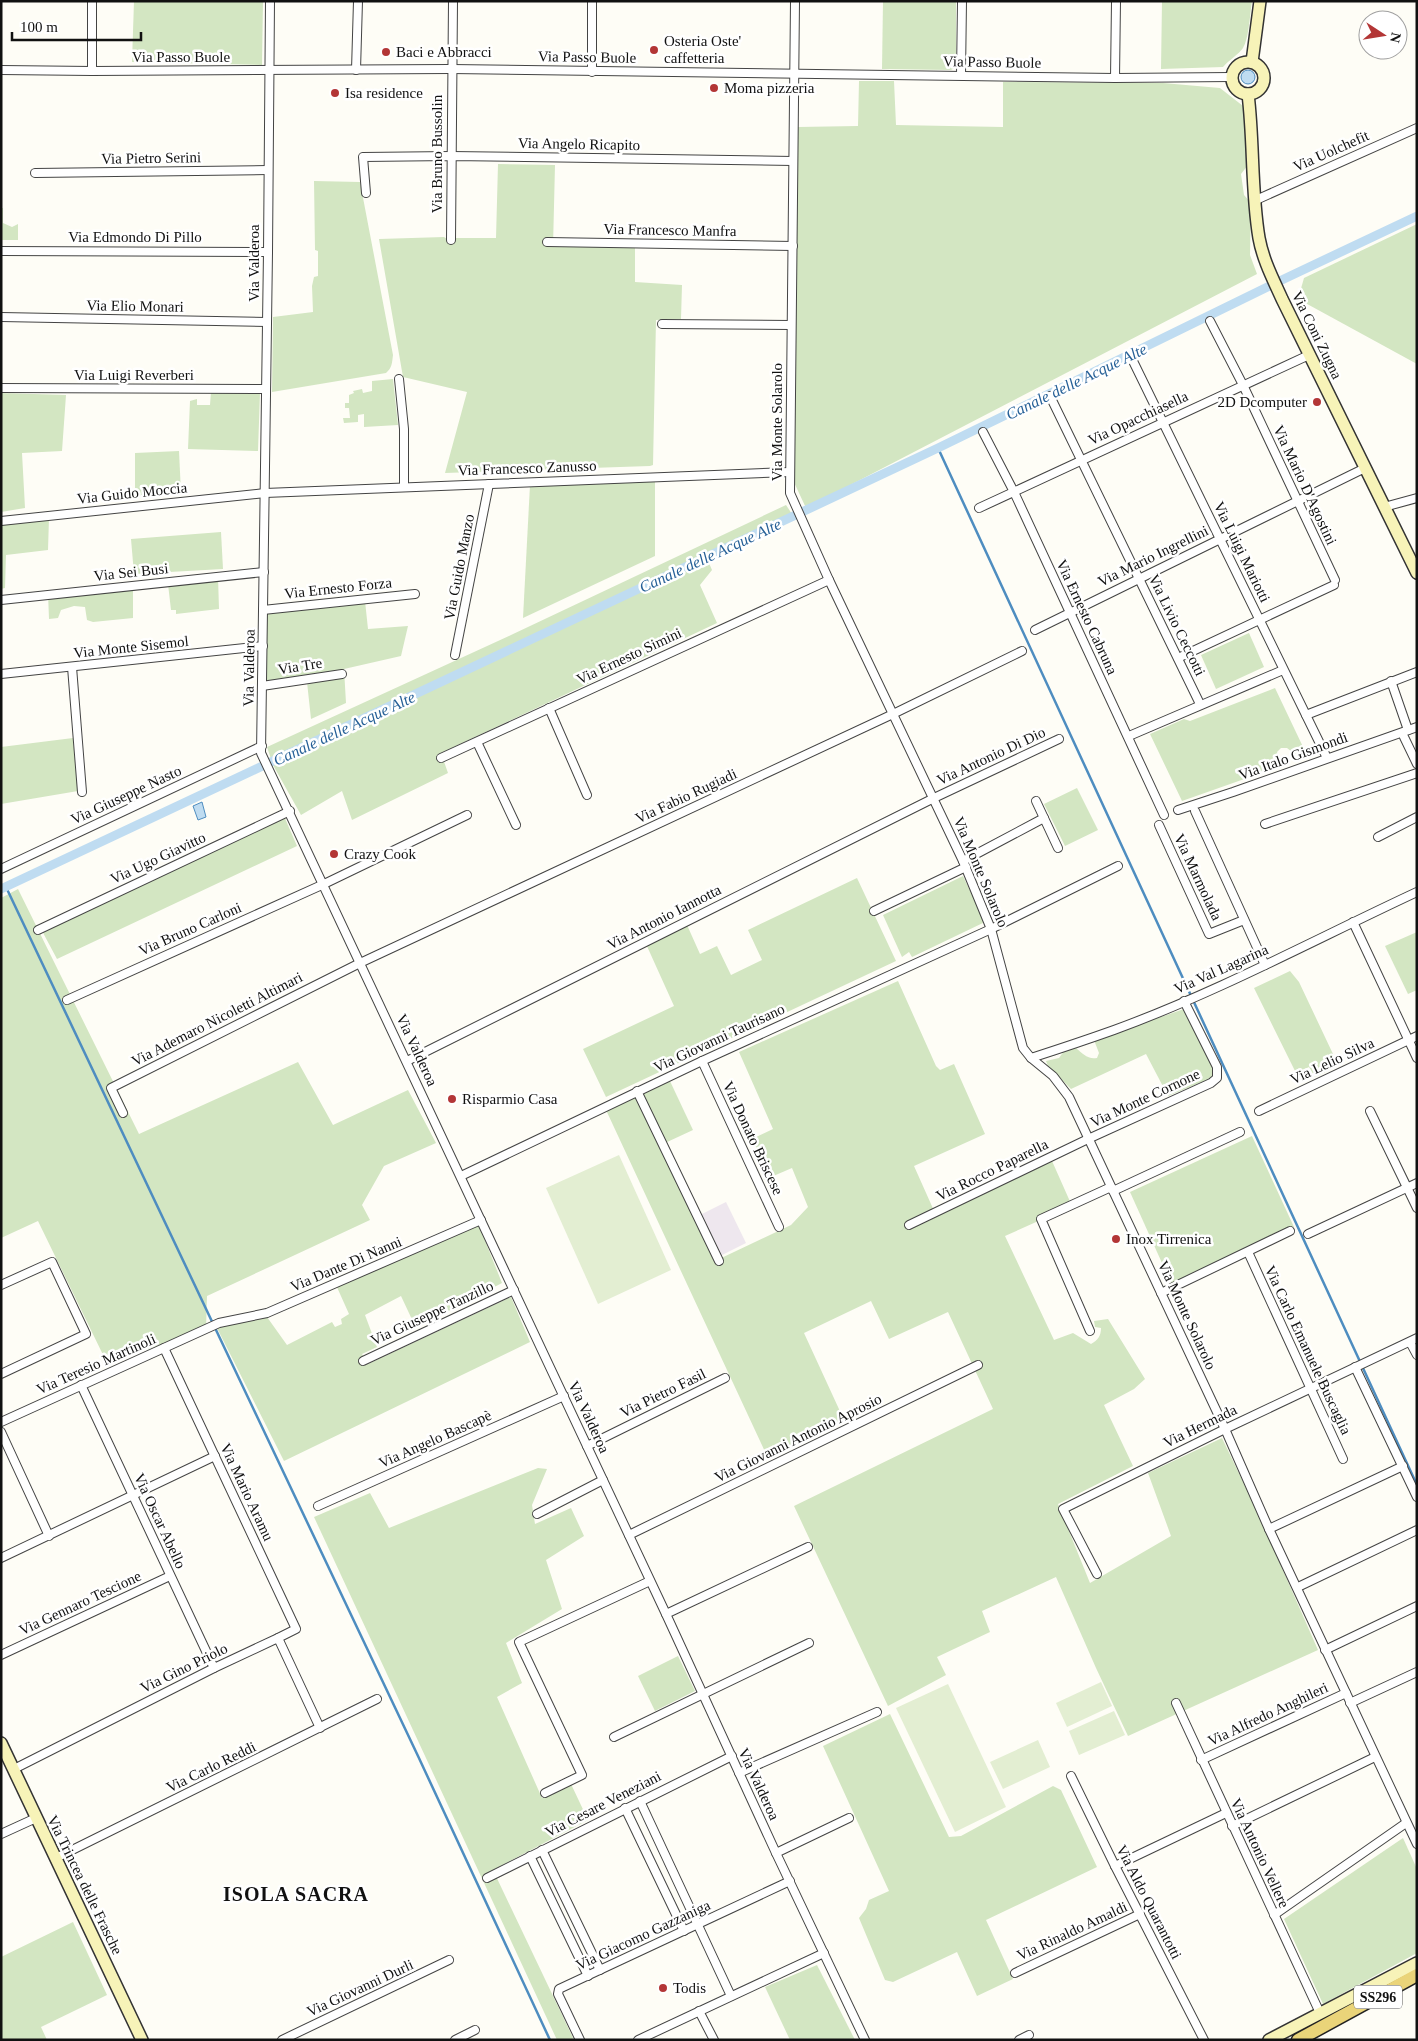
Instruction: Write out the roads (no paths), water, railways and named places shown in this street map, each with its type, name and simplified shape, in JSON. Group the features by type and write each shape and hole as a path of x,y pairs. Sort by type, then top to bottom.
{"main road":[{"name":"SS296","path":"1298,2040 1417,1975"},
{"name":"SS296","path":"1339,2018 1417,1981"}],"street":[{"path":"92,1 92,71"},
{"name":"Via Valderoa","path":"270,1 262,749 739,1774 865,2040"},
{"path":"356,70 358,1"},
{"name":"Via Bruno Bussolin","path":"451,240 453,1"},
{"path":"592,1 592,72"},
{"name":"Via Monte Solarolo","path":"795,1 790,493 829,580 964,864 991,929 1024,1048 1031,1058 1053,1076 1069,1096 1225,1429 1325,1650 1417,1844"},
{"path":"961,75 962,1"},
{"path":"1116,1 1116,78"},
{"path":"1252,62 1260,1"},
{"path":"1252,62 1263,71 1264,82 1258,90 1248,94 1243,93 1234,87 1232,77 1236,66 1240,63 1252,62"},
{"name":"Via Passo Buole","path":"1,70 451,69 1116,78 1232,77"},
{"name":"Via Coni Zugna","path":"1248,94 1259,238 1270,271 1309,355 1417,574"},
{"name":"Via Uolchefit","path":"1256,200 1417,128"},
{"name":"Via Angelo Ricapito","path":"366,193 363,157 451,156 794,161"},
{"name":"Via Pietro Serini","path":"35,173 268,170"},
{"name":"Via Francesco Manfra","path":"547,242 792,246"},
{"name":"Via Edmondo Di Pillo","path":"1,251 268,252"},
{"name":"Via Elio Monari","path":"1,317 267,322"},
{"name":"Via Mario D'Agostini","path":"1210,321 1243,385 1334,582 1260,620"},
{"path":"662,324 791,325"},
{"name":"Via Opacchiasella","path":"979,508 1309,355"},
{"name":"Via Luigi Mariotti","path":"1132,359 1260,620 1282,670 1327,758"},
{"path":"399,379 404,429 404,487"},
{"name":"Via Luigi Reverberi","path":"1,388 266,389"},
{"name":"Via Livio Ceccotti","path":"1050,396 1200,704"},
{"name":"Via Ernesto Cabruna","path":"983,432 1014,492 1164,815"},
{"name":"Via Mario Ingrellini","path":"1035,630 1365,468"},
{"name":"Via Francesco Zanusso","path":"265,493 790,472"},
{"name":"Via Guido Manzo","path":"455,655 489,484"},
{"name":"Via Guido Moccia","path":"1,521 265,493"},
{"path":"1384,507 1417,498"},
{"name":"Via Sei Busi","path":"1,600 264,572"},
{"name":"Via Ernesto Simini","path":"441,758 829,580"},
{"name":"Via Ernesto Forza","path":"263,610 415,594"},
{"path":"1178,658 1260,620"},
{"name":"Via Monte Sisemol","path":"1,674 263,646"},
{"name":"Via Fabio Rugiadi","path":"360,962 1022,652"},
{"path":"72,667 82,792"},
{"path":"1128,736 1282,670"},
{"path":"1306,715 1417,672"},
{"name":"Via Tre","path":"262,686 342,674"},
{"path":"1391,681 1406,734 1417,764"},
{"path":"549,708 587,795"},
{"name":"Via Italo Gismondi","path":"1178,810 1327,758 1406,734 1417,727"},
{"name":"Via Antonio Di Dio","path":"934,798 1059,739"},
{"path":"477,742 516,825"},
{"name":"Via Giuseppe Nasto","path":"1,869 262,749"},
{"path":"1265,824 1417,773"},
{"name":"Via Antonio Iannotta","path":"407,1061 934,798"},
{"path":"1036,801 1058,848"},
{"name":"Via Ugo Giavitto","path":"38,930 290,811"},
{"name":"Via Marmolada","path":"1195,811 1266,965"},
{"name":"Via Bruno Carloni","path":"66,1000 324,884 467,815"},
{"path":"1378,837 1417,817"},
{"path":"874,911 964,864 1044,818"},
{"name":"Via Marmolada","path":"1159,825 1209,934 1244,920"},
{"name":"Via Giovanni Taurisano","path":"460,1176 637,1091 991,929 1118,866"},
{"name":"Via Val Lagarina","path":"1031,1058 1114,1030 1201,994 1266,965 1417,892"},
{"path":"1353,922 1417,1058"},
{"name":"Via Ademaro Nicoletti Altimari","path":"123,1113 111,1088 360,962"},
{"name":"Via Monte Cornone","path":"1088,1139 1211,1083 1217,1078 1216,1067 1184,1001"},
{"name":"Via Lelio Silva","path":"1259,1111 1417,1036"},
{"name":"Via Donato Briscese","path":"702,1061 780,1227"},
{"path":"637,1091 719,1261"},
{"path":"1370,1111 1417,1208"},
{"path":"1090,1331 1041,1219 1240,1132"},
{"name":"Via Rocco Paparella","path":"909,1225 1088,1139"},
{"path":"1308,1234 1417,1182"},
{"name":"Via Dante Di Nanni","path":"202,1330 219,1323 267,1313 482,1220"},
{"path":"1161,1293 1290,1231"},
{"name":"Via Carlo Emanuele Buscaglia","path":"1248,1252 1344,1459"},
{"path":"1,1285 52,1262 86,1334 1,1374"},
{"name":"Via Giuseppe Tanzillo","path":"362,1361 514,1290"},
{"name":"Via Teresio Martinoli","path":"1,1422 202,1330"},
{"path":"1413,1340 1417,1355"},
{"name":"Via Hermada","path":"1097,1574 1063,1509 1225,1429 1413,1340"},
{"name":"Via Mario Aramu","path":"164,1348 296,1630 278,1638"},
{"name":"Via Giovanni Antonio Aprosio","path":"629,1535 978,1366"},
{"path":"1356,1367 1417,1497"},
{"name":"Via Pietro Fasil","path":"587,1446 725,1378"},
{"name":"Via Oscar Abello","path":"81,1385 214,1668"},
{"name":"Via Angelo Bascapè","path":"318,1506 564,1396"},
{"path":"1,1432 49,1536"},
{"path":"1,1558 215,1456"},
{"path":"1269,1529 1402,1466"},
{"path":"537,1514 603,1480"},
{"path":"1298,1587 1417,1530"},
{"path":"666,1614 808,1547"},
{"name":"Via Gennaro Tescione","path":"1,1655 170,1576"},
{"path":"544,1793 582,1775 519,1642 650,1581"},
{"path":"1325,1650 1417,1606"},
{"path":"278,1638 320,1728"},
{"name":"Via Gino Priolo","path":"14,1769 214,1668 278,1638"},
{"path":"614,1737 809,1643"},
{"path":"1350,1703 1417,1672"},
{"name":"Via Alfredo Anghileri","path":"1201,1760 1346,1693"},
{"name":"Via Carlo Reddi","path":"56,1858 377,1699"},
{"name":"Via Antonio Vellere","path":"1176,1703 1320,2014"},
{"path":"739,1774 878,1712"},
{"name":"Via Trincea delle Frasche","path":"1,1743 142,2040"},
{"name":"Via Cesare Veneziani","path":"487,1878 640,1800 732,1756"},
{"path":"1232,1826 1375,1757"},
{"name":"Via Aldo Quarantotti","path":"1071,1776 1204,2040"},
{"path":"640,1800 731,1996"},
{"path":"625,1808 684,1931"},
{"path":"1115,1866 1226,1813"},
{"path":"1,1834 36,1818"},
{"path":"776,1853 849,1818"},
{"path":"1274,1915 1406,1824"},
{"path":"542,1850 600,1970"},
{"path":"530,1856 588,1976"},
{"name":"Via Giacomo Gazzaniga","path":"580,2040 558,1991 559,1989 790,1881"},
{"name":"Via Rinaldo Amaldi","path":"1015,1973 1140,1914"},
{"path":"638,2040 824,1953"},
{"name":"Via Giovanni Durli","path":"282,2040 449,1960"},
{"path":"1269,2040 1417,1963"},
{"path":"699,2011 714,2040"},
{"path":"455,2040 475,2030"},
{"path":"1019,2040 1030,2035"}],"water":[{"path":"1248,70 1253,72 1255,77 1253,82 1248,84 1243,82 1241,77 1243,72"},
{"path":"202,802 206,817 198,820 193,806"}],"waterway":[{"name":"Canale delle Acque Alte","path":"1,889 938,448 1417,216"},
{"path":"938,448 1417,1485"},
{"path":"6,887 418,1756 550,2040"}],"place":[{"name":"Osteria Oste' caffetteria","path":"654,50"},
{"name":"Baci e Abbracci","path":"386,52"},
{"name":"Moma pizzeria","path":"714,88"},
{"name":"Isa residence","path":"335,93"},
{"name":"2D Dcomputer","path":"1317,402"},
{"name":"Crazy Cook","path":"334,854"},
{"name":"Risparmio Casa","path":"452,1099"},
{"name":"Inox Tirrenica","path":"1116,1239"},
{"name":"Todis","path":"663,1988"}],"district":[{"name":"ISOLA SACRA","path":"296,1894"}]}
